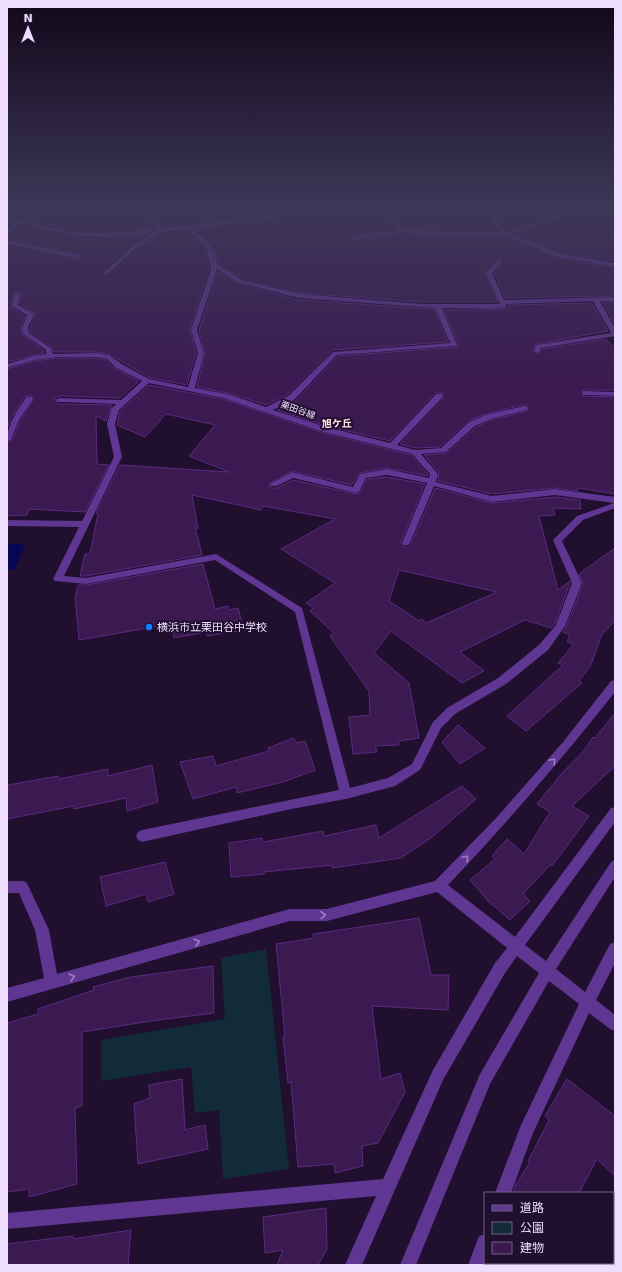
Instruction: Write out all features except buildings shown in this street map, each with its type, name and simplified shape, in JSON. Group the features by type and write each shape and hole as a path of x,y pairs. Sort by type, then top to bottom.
{"street":[{"path":"106,273 115,264"},
{"path":"191,389 201,353 194,330 214,265 242,282 299,296 438,307 494,307 504,306 489,273 498,264"},
{"path":"17,294 15,306 32,314 25,328 26,334 49,348 50,356"},
{"path":"503,302 615,298"},
{"path":"537,351 538,346 615,334 595,299"},
{"path":"268,409 291,398 335,353 454,345 438,307"},
{"path":"606,319 615,319"},
{"name":"栗田谷線","path":"7,366 50,356 97,355 109,357 119,366 147,381 225,396 268,409 323,429 415,452 443,450 472,424 488,417 524,408"},
{"path":"147,381 115,409 111,424 118,457 58,579 86,581 216,557 298,610 346,794"},
{"path":"586,393 615,394"},
{"path":"392,446 439,396"},
{"path":"7,440 15,420 29,399"},
{"path":"59,400 123,402"},
{"path":"406,543 434,474 415,452"},
{"path":"274,484 292,475 356,490 363,476 387,472 432,482 492,499 555,492 615,500"},
{"path":"142,836 291,804 346,794 391,782 416,767 437,725 451,711 502,681 544,647 560,626 577,583 557,540 580,518 615,505"},
{"path":"7,523 85,524"},
{"path":"7,995 290,915 327,915 439,886 502,820 568,745 615,684"},
{"path":"353,1265 438,1075 500,968 615,812"},
{"path":"408,1265 485,1079 547,970 615,866"},
{"path":"439,886 615,1024"},
{"path":"7,887 23,887 42,930 52,982"},
{"path":"503,1192 526,1130 587,1002 615,948"},
{"path":"7,1221 388,1187"},
{"path":"476,1265 484,1245"}],"green space":[{"path":"266,949 289,1169 223,1179 219,1110 195,1113 191,1067 101,1081 101,1040 225,1019 221,958"}],"shaded area":[{"path":"7,544 25,544 15,570 7,570"}],"place":[{"name":"横浜市立栗田谷中学校","path":"149,627"}],"district":[{"name":"旭ケ丘","path":"337,423"}]}
